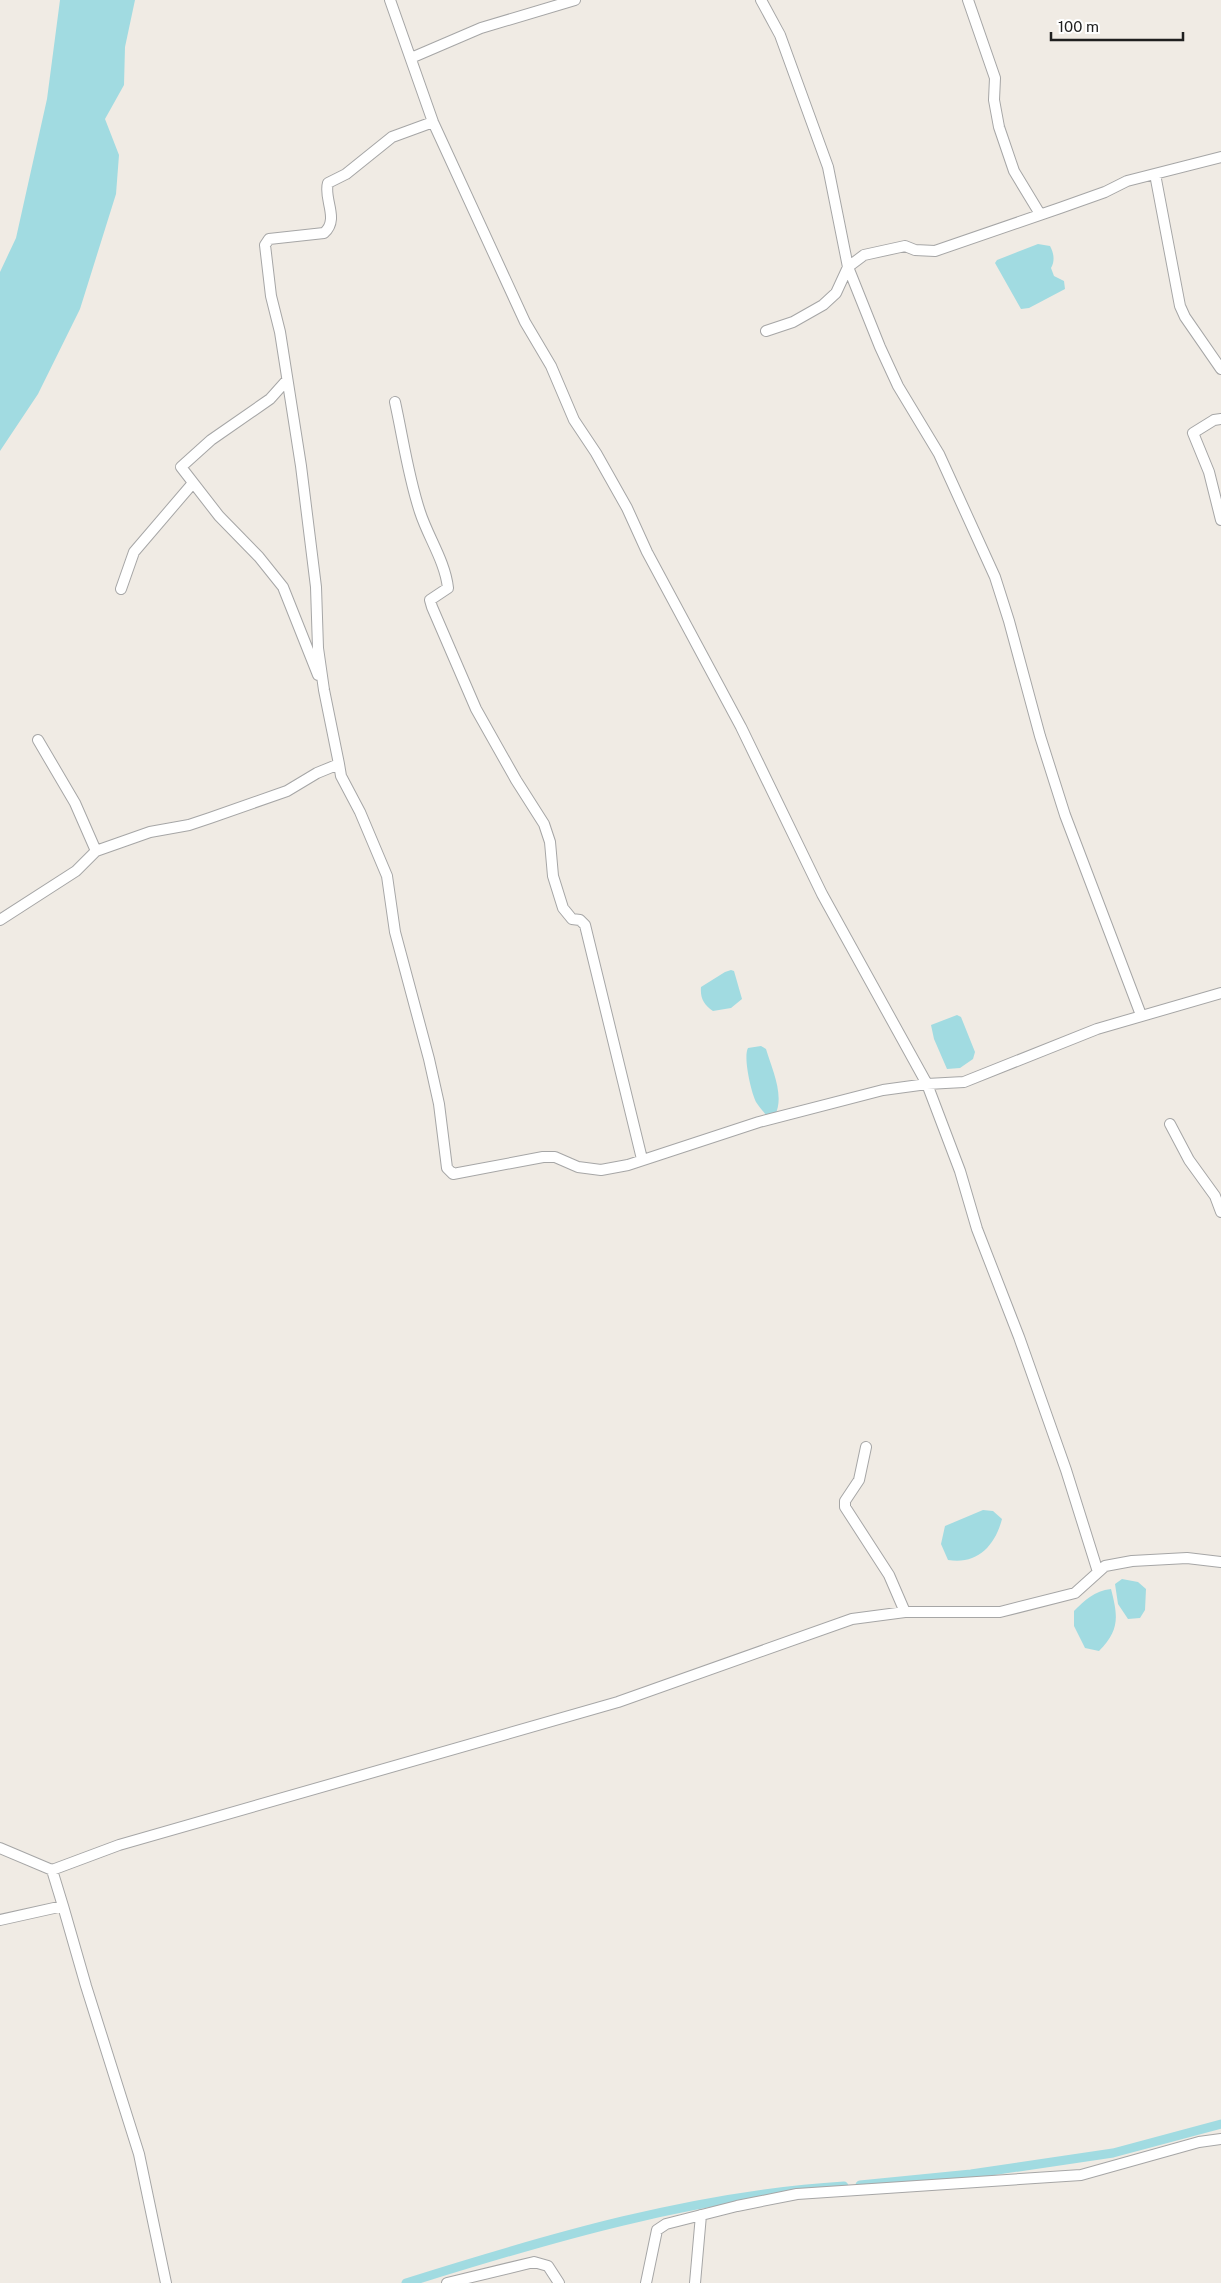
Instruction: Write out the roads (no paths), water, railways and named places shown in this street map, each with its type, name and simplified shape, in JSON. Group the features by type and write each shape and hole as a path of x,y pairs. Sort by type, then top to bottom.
{"street":[{"path":"390,0 433,122 526,322 551,366 574,420 596,453 627,508 647,552 741,727 822,894 927,1084 960,1171 977,1229 1019,1337 1066,1470 1098,1572"},
{"path":"410,58 481,28 575,0"},
{"path":"762,0 780,35 828,167 848,267 898,386 939,454 995,577 1040,736 1065,815 1141,1015"},
{"path":"968,0 995,78 994,100 999,127 1014,171 1040,214"},
{"path":"433,122 392,136 346,174 328,183 331,219 328,229 324,233 269,239 266,241 266,262 271,296 280,332 312,548 316,587 318,648 324,690 341,776 360,812 387,876 395,932 439,1104 447,1168 453,1174 461,1174 543,1157 555,1157 578,1167 601,1170 628,1165 759,1122 883,1090 927,1084 964,1082 1052,1046 1141,1015 1221,993"},
{"path":"766,331 793,322 823,305 836,293 852,262 864,255 905,246 915,250 935,251 1105,192 1127,181 1221,157"},
{"path":"1155,174 1180,306 1186,318 1221,369"},
{"path":"287,380 270,399 222,432 183,463 181,467 219,516 260,557 283,588 324,690"},
{"path":"394,402 420,512 436,548 447,582 448,588 430,600 432,607 476,709 516,780 544,824 550,842 553,876 563,908 572,919 580,920 585,925 642,1159"},
{"path":"1221,419 1214,420 1193,433 1209,472 1221,520"},
{"path":"121,589 134,552 193,483"},
{"path":"38,740 74,803 96,851"},
{"path":"0,920 76,871 96,851 150,832 189,825 287,791 339,764"},
{"path":"1170,1124 1189,1160 1215,1196 1221,1212"},
{"path":"866,1447 859,1480 845,1501 845,1507 889,1575 904,1612"},
{"path":"0,1848 52,1870 129,1842 626,1700 852,1619 904,1612 1000,1612 1075,1593 1105,1566 1132,1561 1187,1558 1221,1562"},
{"path":"52,1870 139,2154 166,2283"},
{"path":"0,1920 63,1906"},
{"path":"646,2283 657,2230 666,2224 701,2215 798,2194 1080,2175 1199,2142 1221,2139"},
{"path":"695,2283 701,2215"},
{"path":"447,2283 534,2262 548,2266 559,2283"}],"water":[{"path":"60,0 135,0 125,47 124,85 105,119 119,155 116,194 80,309 38,394 0,451 0,272 16,238 47,99"},
{"path":"1038,244 1050,246 1054,257 1051,268 1054,276 1064,281 1065,289 1029,308 1021,309 995,263 997,260"},
{"path":"731,970 734,971 742,999 731,1008 713,1011 703,1001 701,987"},
{"path":"957,1015 961,1017 975,1052 973,1059 960,1068 947,1069 934,1039 931,1025"},
{"path":"761,1046 766,1049 778,1091 778,1108 775,1115 766,1115 757,1104 748,1075 746,1059 748,1048"},
{"path":"983,1510 993,1511 1002,1519 995,1538 983,1551 968,1560 948,1560 941,1544 945,1526"},
{"path":"1122,1579 1138,1582 1146,1589 1145,1610 1140,1618 1128,1619 1118,1604 1115,1584"},
{"path":"1111,1589 1116,1622 1111,1636 1099,1651 1085,1648 1074,1626 1074,1611 1095,1594"}],"waterway":[{"path":"860,2185 971,2174 1113,2153 1221,2124"},
{"path":"406,2283 514,2250 623,2221 733,2199 788,2191 844,2186"}]}
